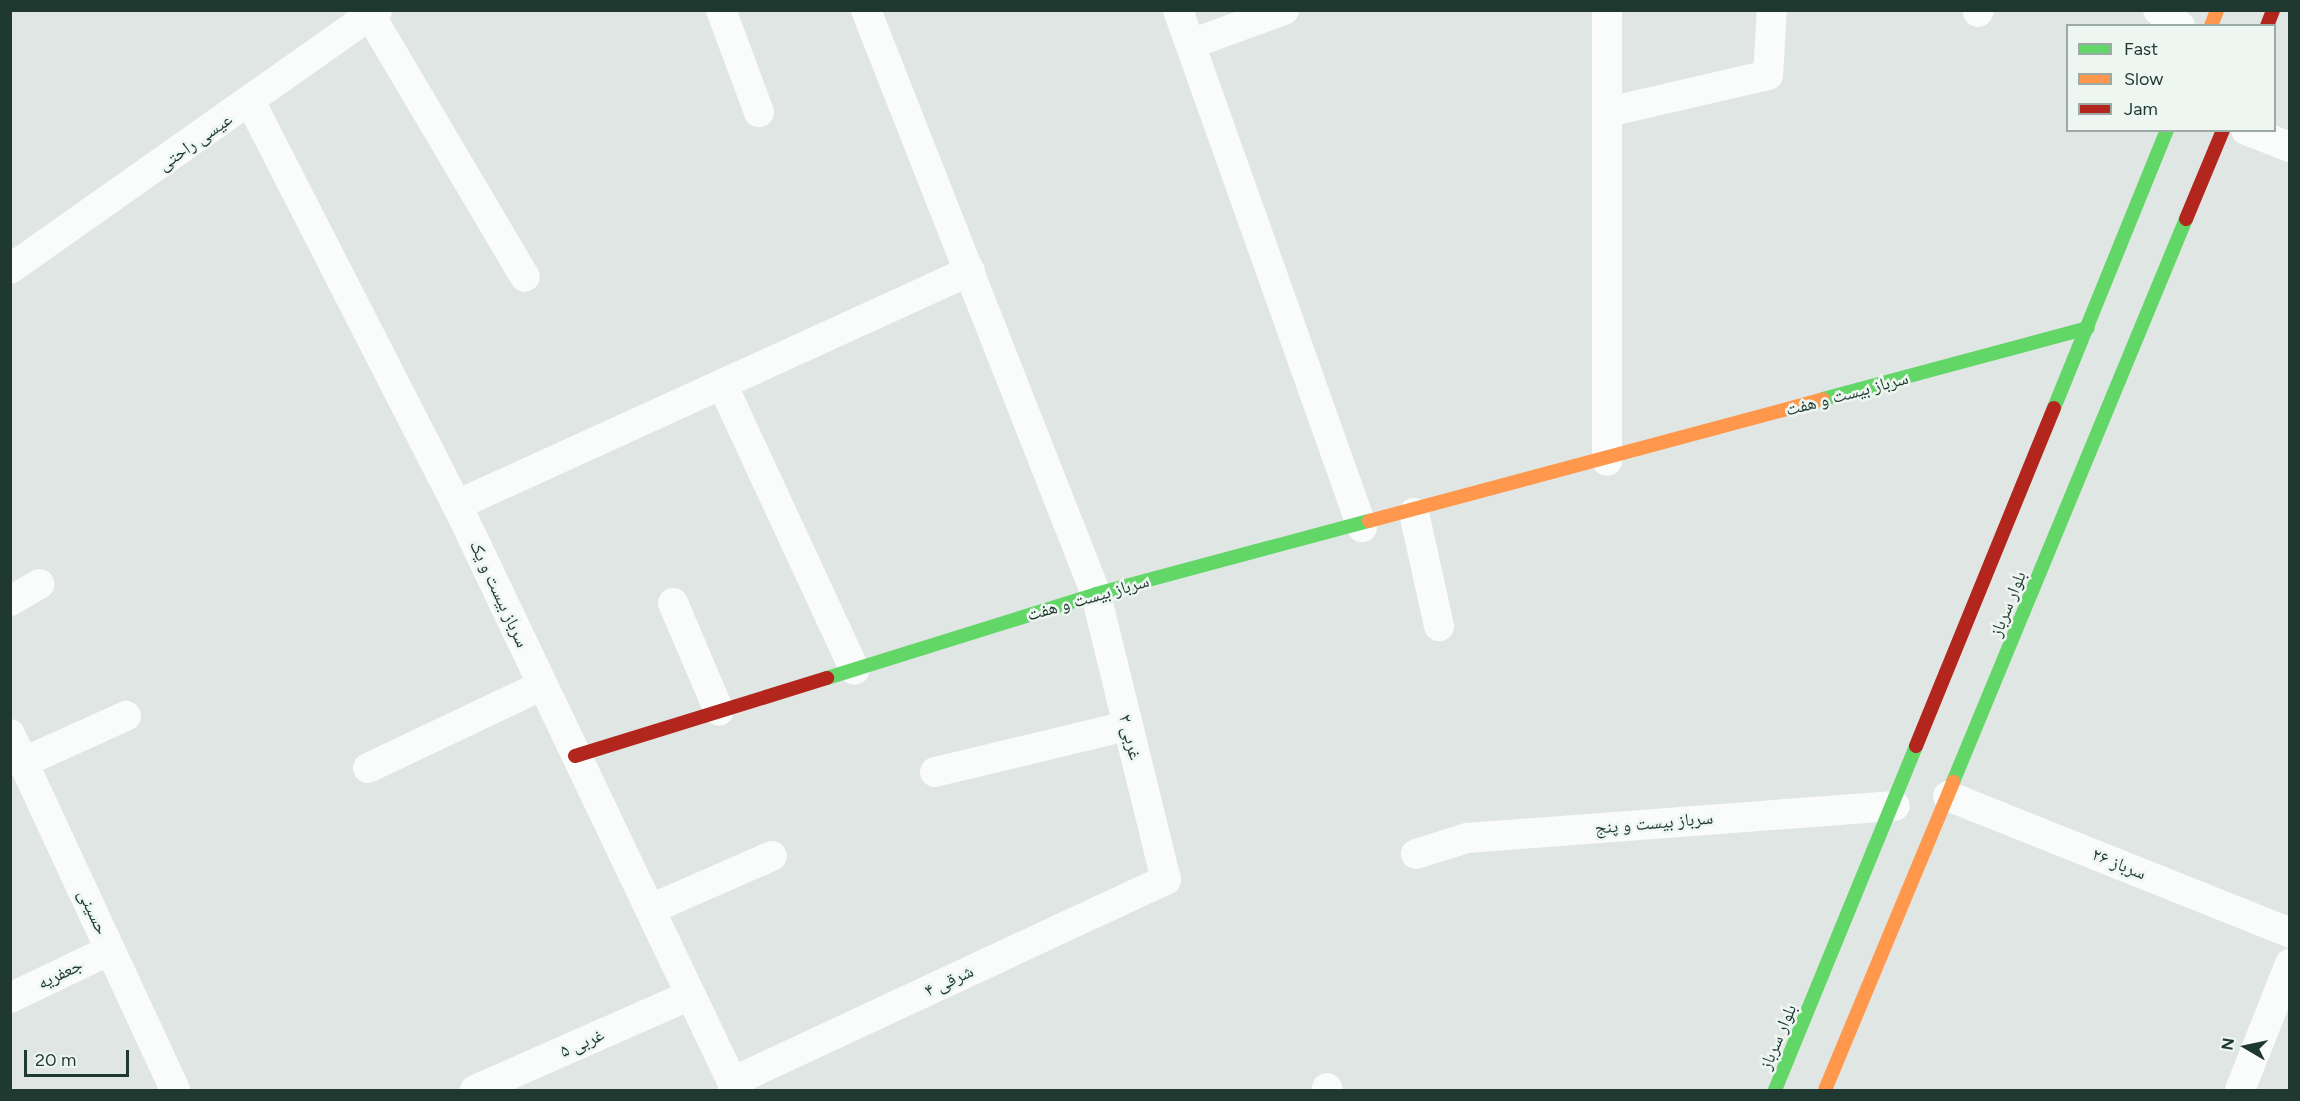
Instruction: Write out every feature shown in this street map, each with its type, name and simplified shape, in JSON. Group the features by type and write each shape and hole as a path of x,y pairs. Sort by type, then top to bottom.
{"main road":[{"name":"بلوار سرباز","path":"1772,1089 1895,806 2166,132"},
{"name":"بلوار سرباز","path":"1825,1090 2222,132"},
{"name":"سرباز بیست و هفت","path":"575,756 1096,594 1362,527 2088,328"}],"street":[{"path":"721,10 759,112"},
{"name":"غربی ۲","path":"866,10 1096,594 1166,880"},
{"path":"1178,10 1362,527"},
{"path":"1191,44 1284,10"},
{"path":"1606,461 1607,10"},
{"path":"1608,112 1768,75 1772,10"},
{"path":"2158,10 2177,24"},
{"path":"373,13 525,277"},
{"name":"عیسی راحتی","path":"10,269 251,103 373,13"},
{"name":"سرباز بیست و یک","path":"251,103 458,505 541,686 651,909 688,996 734,1086"},
{"path":"2251,132 2289,147"},
{"path":"458,505 970,271"},
{"path":"722,384 855,670"},
{"path":"1414,513 1438,626"},
{"path":"10,601 39,584"},
{"path":"673,603 719,711"},
{"path":"368,768 541,686"},
{"path":"24,762 126,716"},
{"path":"935,772 1127,726"},
{"name":"حسینی","path":"10,734 175,1090"},
{"name":"سرباز ۲۶","path":"1948,796 2289,933"},
{"name":"سرباز بیست و پنج","path":"1416,854 1467,838 1895,806"},
{"path":"651,909 772,856"},
{"name":"شرقی ۴","path":"734,1086 1166,880"},
{"name":"جعفریه","path":"10,998 110,950"},
{"path":"2240,1090 2289,964"},
{"name":"غربی ۵","path":"476,1090 688,996"}],"traffic: fast":[{"path":"2054,408 2166,132"},
{"path":"1953,782 2186,219"},
{"path":"1823,399 2088,328"},
{"path":"827,678 1096,594 1369,521"},
{"path":"1775,1090 1916,746"}],"traffic: slow":[{"path":"2212,24 2217,10"},
{"path":"1369,521 1823,399"},
{"path":"1825,1090 1953,782"}],"traffic: jam":[{"path":"2268,24 2273,10"},
{"path":"2186,219 2222,132"},
{"path":"1916,746 2054,408"},
{"path":"575,756 827,678"}]}
